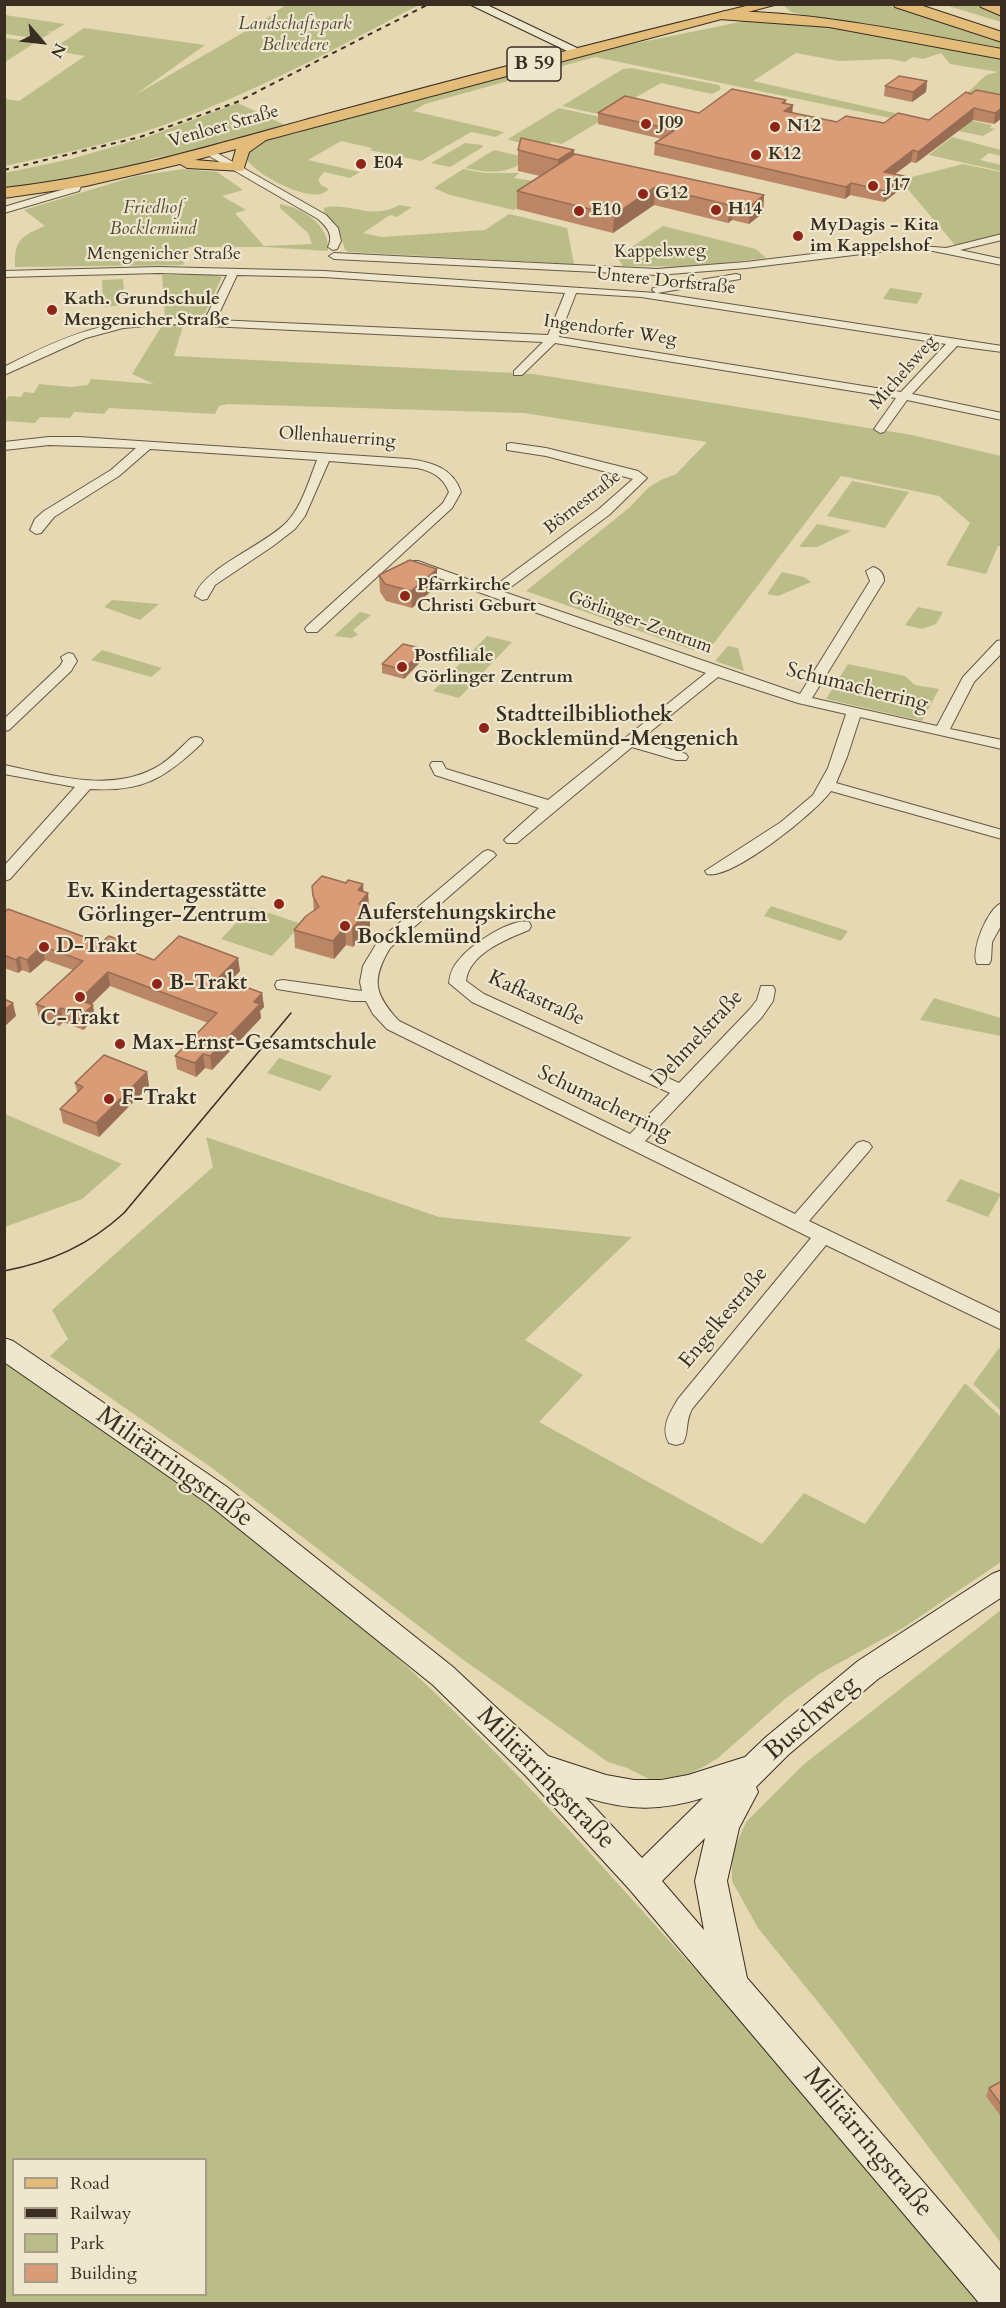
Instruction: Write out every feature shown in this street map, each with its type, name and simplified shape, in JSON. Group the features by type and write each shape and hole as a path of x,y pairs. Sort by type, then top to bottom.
{"highway":[{"path":"778,4 783,11 810,20"},
{"path":"900,4 1002,37"},
{"path":"928,4 1002,27"},
{"path":"986,4 1002,12"},
{"path":"724,16 759,15 810,20 1002,54"}],"main road":[{"path":"474,4 576,50"},
{"name":"Venloer Straße","path":"576,50 772,4"},
{"name":"Venloer Straße","path":"4,193 77,184 163,164 738,5"},
{"path":"163,164 238,168 242,150 262,136"},
{"name":"Militärringstraße","path":"4,1348 217,1495 443,1676 537,1766 641,1880 1002,2301"},
{"name":"Buschweg","path":"641,1880 777,1746 868,1670 1002,1582"},
{"path":"537,1766 591,1786 645,1795 667,1792 758,1767"},
{"path":"732,1984 711,1881 724,1826 758,1767"}],"street":[{"path":"207,151 290,199 292,204 326,229 333,251 324,274"},
{"path":"4,210 69,192 75,189 77,184"},
{"path":"949,250 1002,237"},
{"name":"Kappelsweg","path":"333,251 657,272 746,265 895,246 949,250"},
{"path":"949,250 1002,262"},
{"name":"Mengenicher Straße","path":"4,274 91,270 324,274"},
{"path":"209,323 234,271"},
{"name":"Untere Dorfstraße","path":"324,274 641,294 1002,349"},
{"path":"641,294 736,277"},
{"path":"518,372 552,339 572,290"},
{"name":"Ingendorfer Weg","path":"4,372 60,342 112,326 159,321 209,323 552,339 904,396 1002,417"},
{"name":"Michelsweg","path":"880,429 904,396 955,341"},
{"name":"Ollenhauerring","path":"4,446 49,441 146,446 418,464 442,472 454,484 455,492 448,505 312,629"},
{"path":"36,530 40,522 49,514 116,473 146,446"},
{"name":"Börnestraße","path":"495,592 604,513 641,478 634,474 546,452 511,447"},
{"path":"202,596 204,588 220,574 282,534 293,524 299,516 326,457"},
{"name":"Görlinger-Zentrum","path":"392,557 495,592 513,603 715,672"},
{"path":"803,700 877,581 877,576 873,571"},
{"path":"941,732 968,680 1002,644"},
{"path":"4,727 66,668 70,661 68,657"},
{"path":"512,840 549,806 715,672"},
{"name":"Schumacherring","path":"715,672 803,700 854,713 1002,745"},
{"path":"713,871 725,867 804,811 819,797 840,755 854,713"},
{"path":"4,769 85,785 105,785 143,779 170,765 196,741"},
{"path":"629,741 681,757"},
{"path":"437,765 440,772 549,806"},
{"path":"4,876 85,785"},
{"path":"826,785 1002,835"},
{"path":"283,985 352,996 371,996 368,982 371,966 384,945 488,855"},
{"path":"983,960 984,942 1002,909"},
{"name":"Kafkastraße","path":"523,926 487,943 460,968 456,976 457,983 478,998 681,1091"},
{"name":"Dehmelstraße","path":"633,1142 756,1013 765,1001 767,990"},
{"name":"Schumacherring","path":"371,996 379,1010 393,1025 1002,1323"},
{"path":"797,1223 863,1147"},
{"name":"Engelkestraße","path":"676,1437 676,1420 685,1404 823,1236"}],"green space":[{"name":"Landschaftspark Belvedere","path":"287,4 419,5 293,70 197,113 125,138 5,166 5,99 19,101 85,56 51,50 84,28 205,45 135,95 258,24"},
{"path":"783,5 886,5 1001,41 1001,51 810,17 791,12"},
{"path":"945,5 977,5 1001,15 1001,22"},
{"path":"5,15 65,24 46,32 51,33 41,39 5,34"},
{"path":"776,17 1001,58 1001,104 964,96 986,75 998,72 950,64 941,53 923,59 913,57 905,62 890,59 839,61 796,53 753,81 917,118 905,121 595,57 425,104 413,111 504,132 496,137 471,132 421,161 341,141 308,160 360,172 350,178 324,172 318,180 321,185 329,189 321,194 302,192 280,184 251,165 246,158 247,151 264,140 294,134 324,124 612,48 750,20"},
{"path":"5,38 36,42 5,62"},
{"path":"631,68 719,85 721,89 712,94 661,83 608,113 593,113 562,106 623,69"},
{"path":"238,103 287,126 199,150 154,158 114,173 5,190 5,173 71,159 147,137"},
{"path":"559,108 605,118 562,144 552,142 549,144 552,151 508,139"},
{"path":"936,113 992,125 990,128 995,129 983,136 925,124"},
{"path":"952,137 1001,150 1001,156 989,153 980,160 1001,165 1001,171 929,155"},
{"path":"465,143 483,147 450,167 431,163"},
{"path":"494,150 530,159 513,168 499,171 465,168"},
{"path":"963,164 1001,172 1001,235 955,245 906,187 896,185 904,179"},
{"name":"Friedhof Bocklemünd","path":"183,169 217,172 243,190 222,196 246,210 235,213 264,246 312,244 308,233 280,208 280,204 297,209 313,219 325,233 328,251 264,247 189,247 183,265 15,267 16,251 21,240 45,226 24,210 136,176"},
{"path":"463,169 484,173 519,173 514,178 556,184 514,210 450,195 434,188"},
{"path":"399,205 412,207 397,217 390,215 363,233 382,237 485,230 509,214 567,228 574,264 349,252 345,250 340,233 324,212 324,208 333,207 379,211"},
{"path":"663,226 756,249 766,258 692,267 623,266 617,257"},
{"path":"162,275 222,277 205,313 190,317 165,318"},
{"path":"123,279 125,305 103,307 102,280"},
{"path":"890,288 923,293 917,304 883,299"},
{"path":"163,324 183,326 174,356 534,374 912,435 1001,456 1001,546 998,546 986,574 946,565 970,523 939,496 841,476 714,643 705,648 693,650 526,591 630,507 649,487 676,474 707,442 524,413 228,404 219,406 215,414 109,408 104,414 74,412 70,418 40,417 35,423 5,421 4,403 9,396 21,397 24,392 34,393 39,384 71,387 88,385 91,379 154,384 132,374"},
{"path":"852,481 909,492 885,528 827,516"},
{"path":"817,524 851,531 817,547 799,547"},
{"path":"782,572 804,577 811,582 778,596 767,594"},
{"path":"112,600 159,604 140,620 104,607"},
{"path":"918,607 943,612 936,624 922,629 905,625"},
{"path":"360,612 371,615 353,630 358,635 351,638 334,636"},
{"path":"487,636 512,642 459,698 433,691"},
{"path":"728,646 738,648 744,671 715,661"},
{"path":"102,650 162,668 151,677 91,660"},
{"path":"848,664 905,676 915,685 939,689 922,721 826,699"},
{"path":"771,906 848,931 841,941 764,916"},
{"path":"251,907 302,924 272,956 221,939"},
{"path":"934,998 1001,1018 1001,1036 920,1020"},
{"path":"279,1058 332,1076 320,1091 267,1073"},
{"path":"5,1114 122,1164 82,1199 5,1227"},
{"path":"206,1137 439,1217 632,1237 525,1340 583,1375 539,1422 762,1544 804,1493 865,1524 965,1383 1001,1417 1001,1562 903,1628 819,1674 785,1699 718,1758 703,1767 686,1775 651,1780 627,1768 608,1762 458,1656 212,1468 50,1356 68,1339 52,1310 213,1167"},
{"path":"960,1179 1001,1194 988,1217 946,1201"},
{"path":"999,1348 1002,1350 1001,1411 973,1384"},
{"path":"5,1361 171,1478 280,1559 384,1646 434,1692 520,1777 575,1836 781,2066 986,2303 5,2304"},
{"path":"1001,1610 1001,2243 834,2022 758,1928 732,1881 732,1861 735,1847 746,1822 803,1765"}],"building":[{"path":"899,76 927,81 913,92 885,86"},
{"path":"732,89 786,100 782,103 793,105 784,111 837,122 846,116 884,123 898,113 929,120 966,92 971,94 976,90 1002,95 1002,108 995,113 974,108 918,152 913,150 884,172 904,176 885,191 851,183 846,187 655,143 675,130 598,113 625,96 699,113"},
{"path":"521,138 574,150 558,160 518,150"},
{"path":"575,154 764,195 750,206 733,202 729,205 655,187 614,215 517,191"},
{"path":"410,560 437,569 411,591 385,584 379,575"},
{"path":"403,644 424,649 403,670 382,664"},
{"path":"322,876 346,883 348,880 363,884 358,890 368,893 359,904 369,908 352,929 345,927 333,941 294,930 306,916 319,907 313,896 312,886"},
{"path":"8,909 101,943 109,936 130,944 125,949 154,960 179,936 238,958 219,977 262,993 254,1002 260,1004 210,1056 203,1054 195,1063 175,1056 217,1013 108,972 79,1000 93,1005 81,1016 61,1008 57,1012 36,1004 83,961 42,946 27,960 19,957 16,960 4,955 4,913"},
{"path":"4,999 13,1003 4,1010"},
{"name":"F-Trakt","path":"104,1055 147,1072 96,1123 60,1109 83,1087 75,1083"},
{"path":"1002,2081 1002,2106 989,2088"}],"tram line":[{"path":"4,1271 38,1263 68,1251 97,1234 124,1213 291,1013"}],"railway":[{"path":"4,170 140,137 237,102 429,4"}],"place":[{"name":"J09","path":"646,124"},
{"name":"N12","path":"775,127"},
{"name":"K12","path":"756,155"},
{"name":"E04","path":"361,164"},
{"name":"J17","path":"873,186"},
{"name":"G12","path":"643,194"},
{"name":"H14","path":"716,210"},
{"name":"E10","path":"579,211"},
{"name":"MyDagis - Kita im Kappelshof","path":"798,236"},
{"name":"Kath. Grundschule Mengenicher Straße","path":"52,310"},
{"name":"Pfarrkirche Christi Geburt","path":"405,596"},
{"name":"Postfiliale Görlinger Zentrum","path":"402,667"},
{"name":"Stadtteilbibliothek Bocklemünd-Mengenich","path":"484,728"},
{"name":"Ev. Kindertagesstätte Görlinger-Zentrum","path":"279,904"},
{"name":"Auferstehungskirche Bocklemünd","path":"345,926"},
{"name":"D-Trakt","path":"44,947"},
{"name":"B-Trakt","path":"157,984"},
{"name":"C-Trakt","path":"80,997"},
{"name":"Max-Ernst-Gesamtschule","path":"120,1044"},
{"name":"F-Trakt","path":"109,1099"}]}
